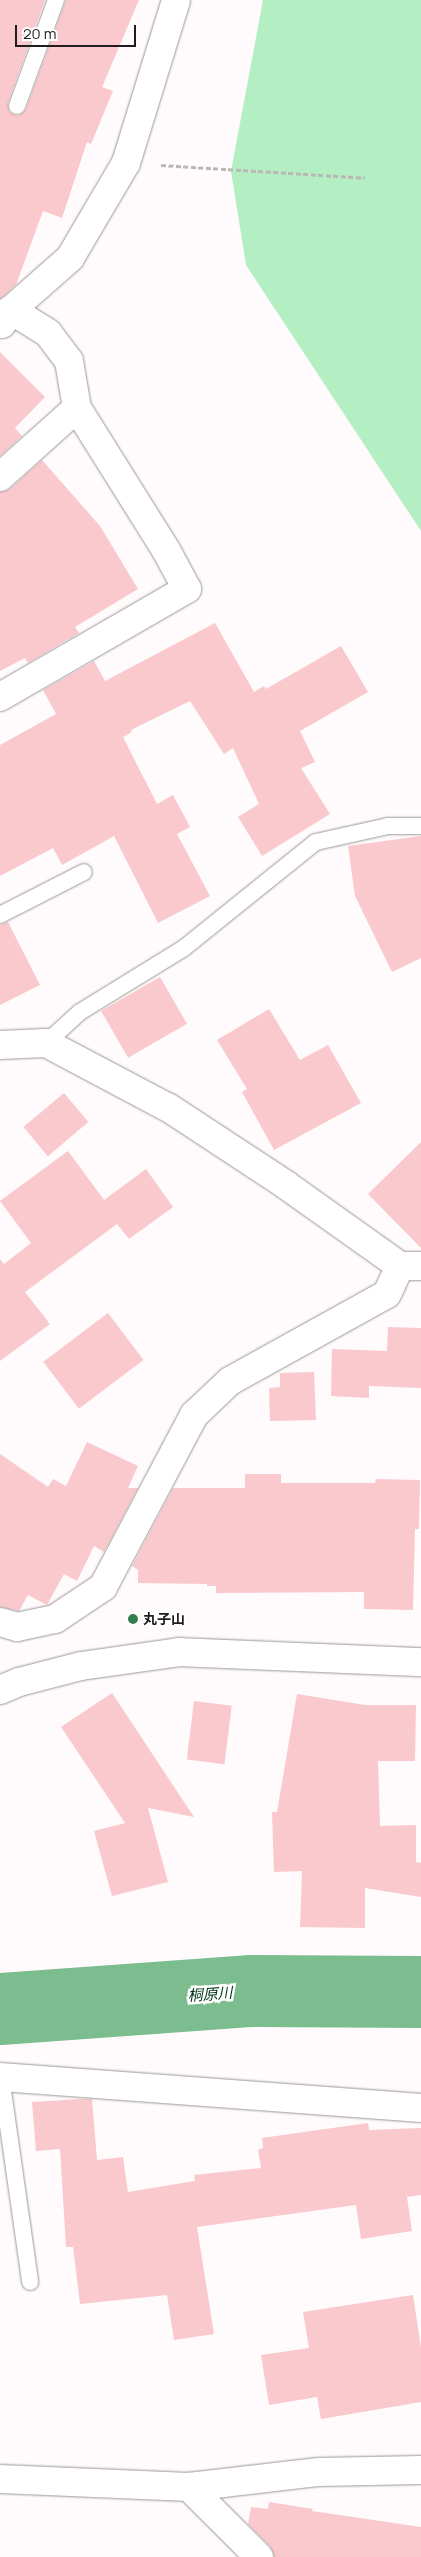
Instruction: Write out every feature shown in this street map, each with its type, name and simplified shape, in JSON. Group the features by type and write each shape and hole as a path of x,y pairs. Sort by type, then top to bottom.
{"street":[{"path":"0,697 187,589 166,550 77,408 69,361 48,334 6,318 70,258 126,163 176,0"},
{"path":"0,477 77,408"},
{"path":"0,1045 46,1043 169,1108 410,1266 387,1294 230,1381 194,1415 103,1586 54,1619 18,1627 0,1622"},
{"path":"0,1690 19,1682 81,1666 180,1652 421,1662"},
{"path":"0,2077 421,2108"},
{"path":"0,2479 189,2487 318,2472 421,2470"},
{"path":"189,2487 259,2557"}],"lane":[{"path":"17,106 56,0"},
{"path":"46,1043 80,1012 184,948 316,842 388,826 421,826"},
{"path":"0,915 84,872"},
{"path":"0,2077 30,2282"}],"path":[{"path":"126,163 365,178"}],"green space":[{"path":"263,0 421,0 421,531 246,265 231,171"}],"building":[{"path":"0,0 45,0 8,103 9,112 18,116 26,109 66,0 139,0 102,87 113,91 91,144 87,142 62,218 43,211 16,285 0,299"},
{"path":"0,352 45,397 15,428 22,436 0,456"},
{"path":"42,460 100,526 138,589 75,627 79,633 28,663 25,658 0,671 0,492 10,489"},
{"path":"215,623 254,692 264,686 266,689 341,646 368,692 300,731 315,762 301,768 330,814 262,856 238,817 259,804 233,748 224,754 190,701 131,730 132,732 123,737 157,804 173,795 190,827 177,834 210,896 158,923 114,836 62,865 53,848 0,876 0,745 56,714 43,690 94,661 105,681"},
{"path":"421,836 421,958 392,972 355,896 348,846"},
{"path":"8,922 40,985 0,1005 0,925"},
{"path":"160,977 187,1024 128,1058 101,1011"},
{"path":"269,1009 300,1060 328,1045 361,1103 274,1150 242,1092 247,1089 217,1040"},
{"path":"64,1093 88,1122 48,1156 23,1127"},
{"path":"421,1142 421,1248 368,1194"},
{"path":"68,1151 104,1200 146,1169 173,1207 129,1239 117,1224 25,1292 50,1324 0,1361 0,1259 4,1264 31,1243 0,1201"},
{"path":"108,1313 144,1360 79,1409 43,1362"},
{"path":"388,1327 421,1328 421,1388 369,1386 369,1398 331,1396 332,1349 387,1351"},
{"path":"314,1372 316,1420 270,1421 269,1388 280,1387 280,1373"},
{"path":"87,1442 138,1466 128,1488 138,1488 104,1552 94,1546 77,1581 64,1574 47,1605 28,1595 19,1611 0,1607 0,1454 48,1487 53,1479 66,1486"},
{"path":"245,1474 281,1474 281,1483 375,1483 376,1479 420,1480 419,1529 415,1529 413,1610 364,1609 364,1592 216,1593 216,1586 207,1586 207,1584 138,1583 138,1570 132,1566 173,1488 245,1488"},
{"path":"112,1693 194,1817 148,1808 168,1882 112,1896 94,1831 125,1823 61,1727"},
{"path":"297,1694 365,1705 416,1705 415,1761 378,1761 380,1826 416,1825 416,1862 421,1863 421,1897 365,1888 365,1928 300,1927 302,1871 274,1872 272,1812 277,1812"},
{"path":"194,1701 232,1706 225,1764 187,1760"},
{"path":"92,2099 97,2160 123,2157 128,2192 195,2181 194,2175 261,2168 258,2150 263,2148 262,2138 368,2123 369,2130 421,2128 421,2195 407,2197 412,2231 361,2239 356,2205 197,2227 214,2334 174,2340 167,2295 80,2304 73,2247 66,2247 60,2149 36,2151 32,2102"},
{"path":"413,2295 421,2348 421,2402 321,2419 317,2397 269,2405 261,2355 309,2348 303,2312"},
{"path":"269,2502 313,2509 312,2511 421,2527 421,2557 274,2557 270,2546 248,2524 251,2507 268,2509"}],"waterway":[{"name":"桐原川","path":"0,2009 252,1991 421,1992"}],"place":[{"name":"丸子山","path":"133,1619"}]}
